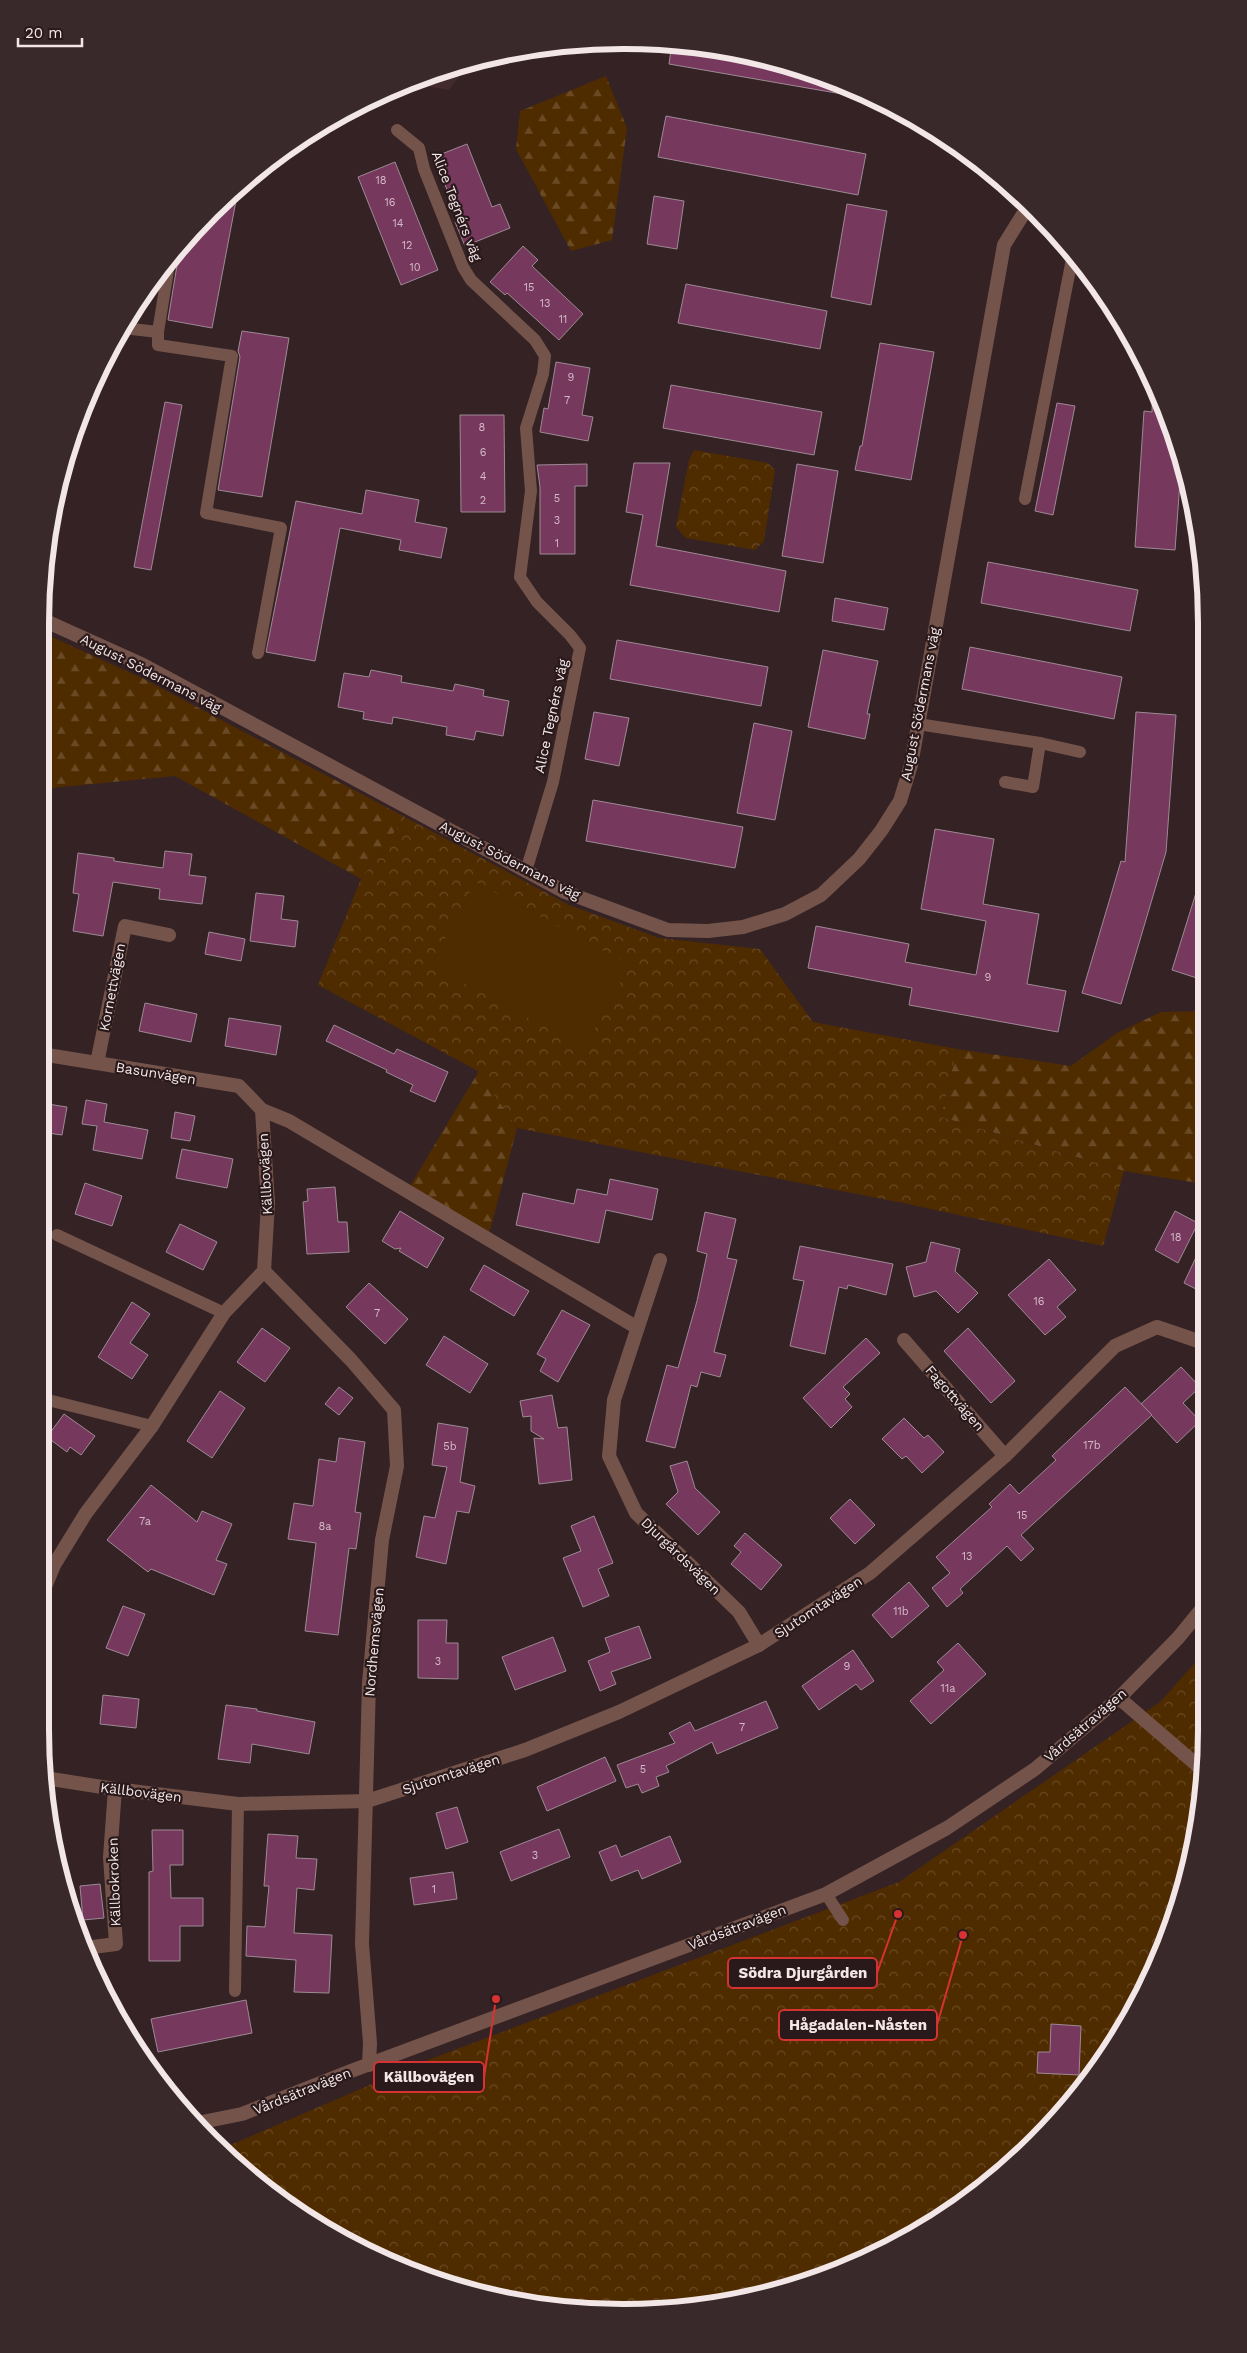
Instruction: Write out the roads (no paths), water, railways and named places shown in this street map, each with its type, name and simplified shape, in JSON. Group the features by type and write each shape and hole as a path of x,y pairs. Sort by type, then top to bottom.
{"street":[{"name":"August Södermans väg","path":"49,623 144,666 565,892 668,930 708,931 743,927 785,914 821,895 859,859 881,831 900,800 911,765 1004,245 1025,213"},
{"name":"Kornettvägen","path":"97,1063 124,926 169,935"},
{"name":"Basunvägen","path":"49,1055 239,1086 262,1110"},
{"name":"Källbovägen","path":"264,1271 268,1203 262,1110 289,1121 636,1328"},
{"name":"Djurgårdsvägen","path":"660,1260 636,1328 614,1400 609,1456 636,1513 739,1612 759,1645"},
{"path":"49,1577 54,1565 86,1513 152,1426 224,1313 264,1271"},
{"name":"Nordhemsvägen","path":"264,1271 351,1360 394,1410 397,1466 382,1540 369,1683 362,1944 370,2043 369,2065"},
{"name":"Sjutomtavägen","path":"367,1801 534,1747 619,1712 759,1645 870,1573 1005,1456 1114,1346 1157,1327 1198,1342"},
{"name":"Fagottvägen","path":"904,1340 1005,1456"},
{"name":"Vårdsätravägen","path":"204,2122 242,2114 826,1894 947,1828 1035,1769 1119,1698 1178,1638 1198,1614"},
{"path":"1119,1698 1197,1765"},
{"name":"Källbovägen","path":"51,1779 238,1804 367,1801"},
{"name":"Källbokroken","path":"92,1947 116,1944 110,1858 115,1789"}],"lane":[{"name":"Alice Tegnérs väg","path":"397,130 419,148 424,168 463,267 471,280 535,340 545,356 543,374 526,428 531,492 520,577 537,602 570,635 580,648 552,782 526,870"},
{"path":"1025,499 1071,264"},
{"path":"167,275 158,332 158,345 232,356 206,513 281,528 258,653"},
{"path":"130,329 158,332"},
{"path":"918,724 1040,743 1080,752"},
{"path":"1005,782 1033,787 1040,743"},
{"path":"57,1236 224,1313"},
{"path":"49,1400 152,1426"},
{"path":"235,1991 238,1804"},
{"path":"826,1894 843,1920"}],"place":[{"name":"Södra Djurgården","path":"898,1914"},
{"name":"Hågadalen-Nåsten","path":"963,1935"},
{"name":"Källbovägen","path":"496,1999"}]}
